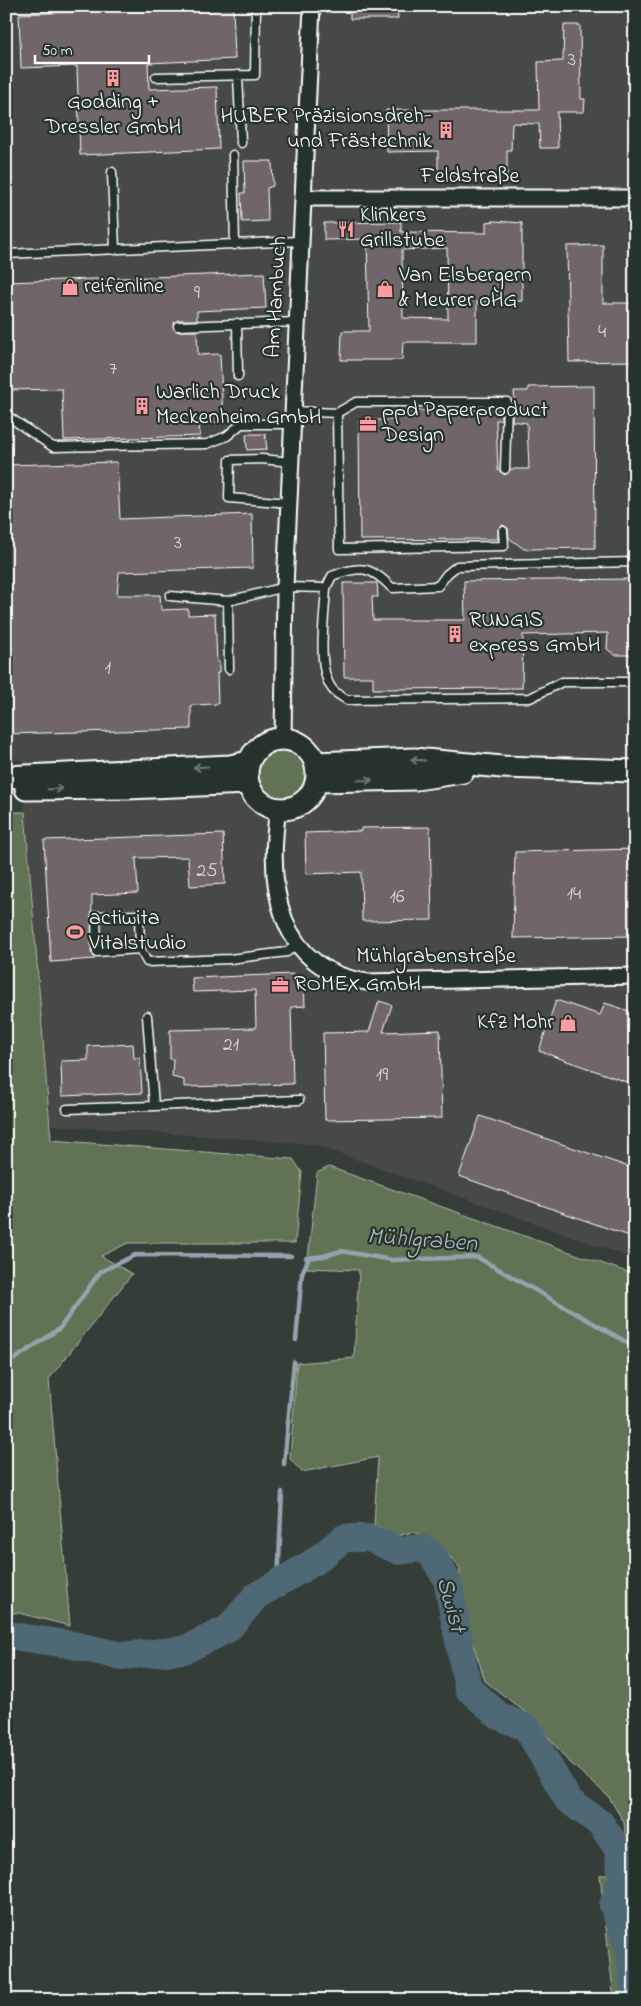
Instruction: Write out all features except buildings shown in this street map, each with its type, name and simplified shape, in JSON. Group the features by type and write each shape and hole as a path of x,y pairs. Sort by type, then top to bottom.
{"main road":[{"path":"283,740 302,746 316,772 306,799 293,807 278,809 259,800 248,783 249,762 262,745 283,740"},
{"path":"6,777 230,766 249,762"},
{"path":"316,772 416,779 502,767 635,771"},
{"path":"6,788 127,788 248,783"}],"street":[{"name":"Am Hambuch","path":"283,740 284,586 312,6"},
{"name":"Feldstraße","path":"304,198 635,198"},
{"name":"Mühlgrabenstraße","path":"278,809 274,863 281,916 297,943 313,960 339,976 367,982 635,976"}],"lane":[{"path":"156,77 255,75 256,6"},
{"path":"238,75 241,143"},
{"path":"233,155 235,245"},
{"path":"112,172 115,250"},
{"path":"6,254 300,241"},
{"path":"178,326 298,322"},
{"path":"237,323 238,376"},
{"path":"6,415 53,447 207,444 227,436 241,424 337,414 356,402 507,402 505,470"},
{"path":"337,414 339,549 504,546 503,531"},
{"path":"289,504 229,498 230,460 262,459 291,462"},
{"path":"635,562 457,566 447,574 438,586 392,588 377,572 367,569 346,570 332,576 326,588 323,667 326,680 334,691 347,700 530,698 562,682 635,682"},
{"path":"170,596 228,601 284,586 326,588"},
{"path":"228,601 230,669"},
{"path":"140,949 97,952 96,916 138,915 140,949 146,962 230,959 287,952 297,943"},
{"path":"147,1016 154,1106"},
{"path":"68,1109 299,1100"}],"shaded area":[{"path":"6,6 635,6 635,1259 313,1144 51,1125 21,760 6,760"}],"green space":[{"path":"282,749 291,751 302,760 307,774 305,783 296,794 282,799 273,797 262,788 257,774 259,765 268,754"},
{"path":"6,812 25,812 51,1140 293,1159 302,1172 295,1243 128,1243 101,1256 132,1274 49,1379 70,1626 19,1613 6,1613"},
{"path":"329,1167 635,1275 635,2000 614,2000 600,1875 629,1874 624,1822 608,1796 566,1759 534,1719 485,1681 459,1598 460,1568 436,1541 413,1532 397,1536 374,1525 378,1457 302,1472 290,1459 297,1363 354,1358 359,1270 307,1268 317,1173"}],"waterway":[{"name":"Mühlgraben","path":"306,1258 324,1256 341,1251 392,1260 477,1257 635,1347"},
{"name":"Mühlgraben","path":"6,1365 60,1328 100,1272 135,1255 291,1256"},
{"path":"296,1340 302,1273 309,1258"},
{"path":"284,1464 294,1362"},
{"path":"278,1583 282,1492"},
{"name":"Swist","path":"6,1635 73,1645 121,1656 184,1650 228,1629 256,1596 314,1562 344,1538 369,1538 400,1551 420,1548 432,1554 447,1580 468,1688 499,1716 527,1728 568,1800 601,1824 618,1849 622,1879 613,1905 630,1950 635,1997"}],"place":[{"name":"Godding + Dressler GmbH","path":"113,78"},
{"name":"HUBER Präzisionsdreh- und Frästechnik","path":"446,130"},
{"name":"Klinkers Grillstube","path":"346,229"},
{"name":"reifenline","path":"70,287"},
{"name":"Van Elsbergern & Meurer oHG","path":"385,289"},
{"name":"Warlich Druck Meckenheim GmbH","path":"142,406"},
{"name":"ppd Paperproduct Design","path":"368,424"},
{"name":"RUNGIS express GmbH","path":"455,634"},
{"name":"actiwita Vitalstudio","path":"75,932"},
{"name":"ROMEX GmbH","path":"280,985"},
{"name":"Kfz Mohr","path":"568,1023"}]}
